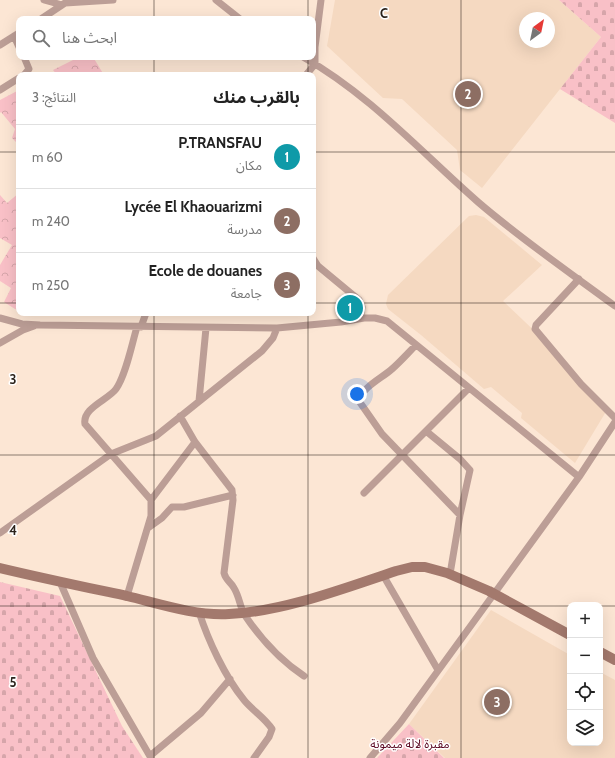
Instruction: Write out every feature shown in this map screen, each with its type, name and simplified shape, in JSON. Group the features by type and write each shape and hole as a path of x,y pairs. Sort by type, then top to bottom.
{"main road":[{"path":"0,568 199,612 215,614 244,613 293,603 412,567 425,567 450,574 494,594 567,633"},
{"path":"603,654 615,660"}],"street":[{"path":"44,0 64,3 113,0"},
{"path":"216,0 236,16"},
{"path":"316,39 321,0"},
{"path":"44,16 64,3"},
{"path":"0,45 16,34"},
{"path":"25,60 29,69 26,72"},
{"path":"308,60 374,107 479,203 615,306"},
{"path":"308,72 315,64 315,60"},
{"path":"0,90 16,80"},
{"path":"316,263 359,300 362,307 360,318"},
{"path":"579,279 536,325 535,329 581,384 615,418"},
{"path":"144,316 116,390 86,414 84,424 151,500"},
{"path":"0,318 22,324 40,325 206,328 277,328 360,318 375,318 387,321 578,476"},
{"path":"0,343 23,330 40,325"},
{"path":"199,401 206,328"},
{"path":"0,533 111,454 128,446 152,438 220,386 262,351 273,338 277,328"},
{"path":"416,344 390,371 368,389 359,399 360,405 402,456 460,515"},
{"path":"364,493 469,388"},
{"path":"180,416 195,442 230,485 233,495 224,573 227,581 234,588 244,613 282,661 304,676"},
{"path":"370,758 400,723 494,594 615,422"},
{"path":"426,431 460,459 470,470 460,515 450,574"},
{"path":"127,596 151,516 151,500 195,442"},
{"path":"148,528 162,518 172,507 184,506 233,495"},
{"path":"383,575 438,670"},
{"path":"60,582 93,658 150,757 201,713 230,679"},
{"path":"199,612 210,641 230,679 243,699 272,729 269,737 254,758"}],"shaded area":[{"path":"335,0 559,0 601,37 482,188 460,170 457,150 402,99 383,98 327,46"},
{"path":"476,215 484,217 542,265 503,301 545,341 607,410 575,463 521,418 522,413 491,387 484,389 388,309 386,304 388,295 469,216"},
{"path":"491,610 567,653 567,746 603,746 603,674 615,680 615,758 445,758 409,724"}],"green space":[{"path":"559,0 615,0 615,123 560,89 601,37"},
{"path":"73,60 95,60 102,72 55,72 53,70"},
{"path":"16,92 16,142 12,138 15,129 1,112 0,113 0,100"},
{"path":"0,195 7,203 16,196 16,309 4,302 11,288 0,281 0,265 12,245 0,238"},
{"path":"0,582 60,596 122,726 143,758 0,758"},
{"name":"مقبرة لالة ميمونة","path":"409,724 444,758 377,758"}],"place":[{"name":"Lycée El Khaouarizmi","path":"468,94"},
{"name":"P.TRANSFAU","path":"350,308"},
{"name":"Ecole de douanes","path":"497,702"}]}
